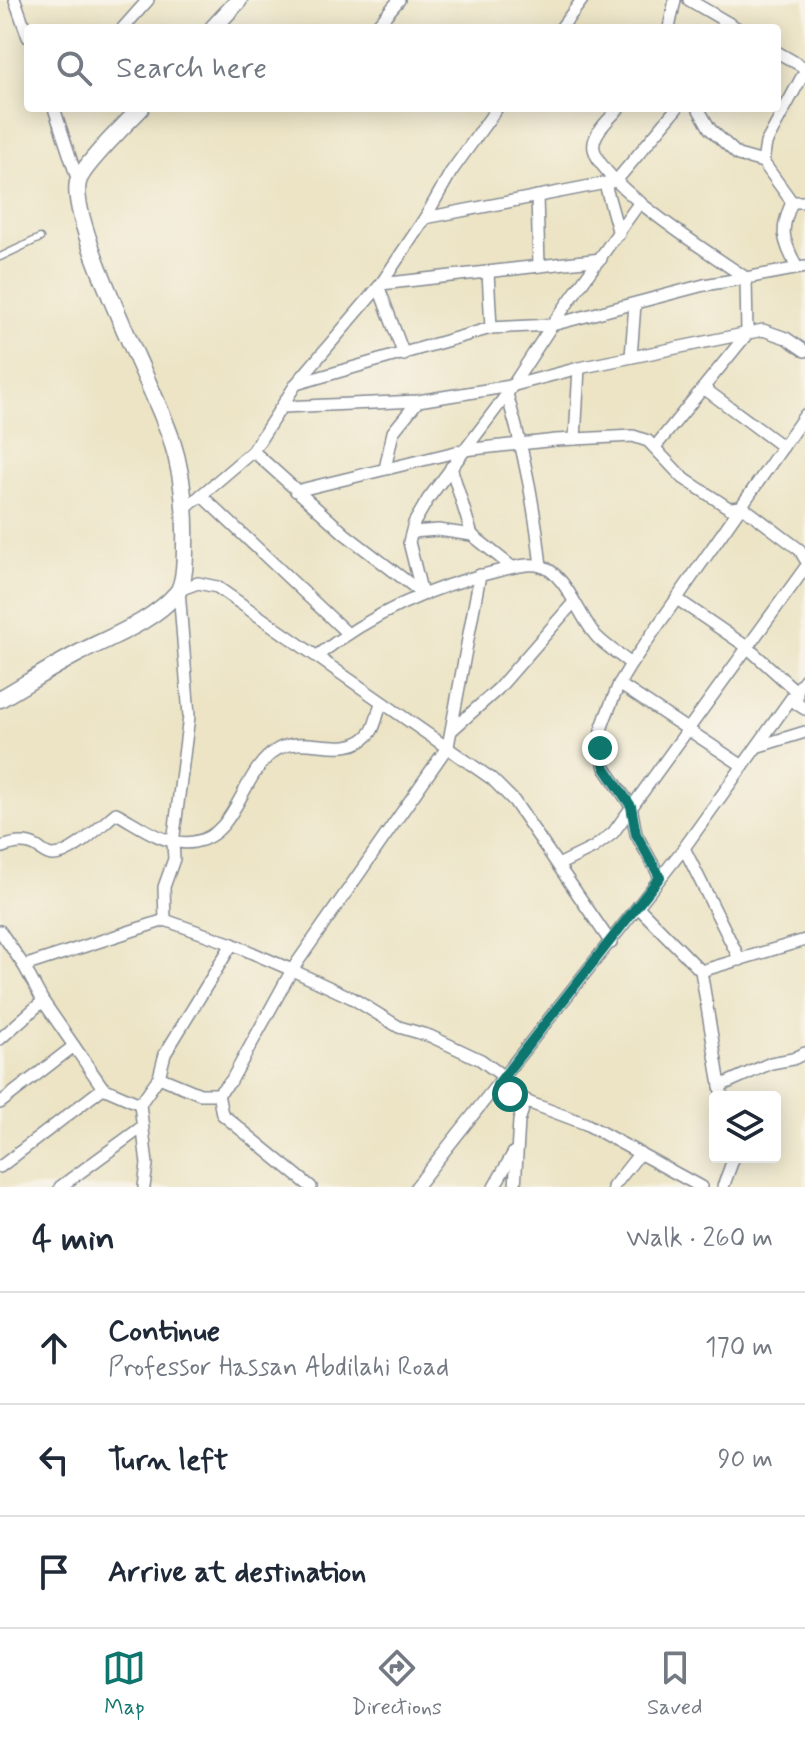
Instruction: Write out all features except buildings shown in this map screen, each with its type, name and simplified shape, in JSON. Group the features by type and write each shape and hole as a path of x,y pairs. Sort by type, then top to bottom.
{"street":[{"path":"15,0 24,26"},
{"path":"127,24 148,0"},
{"path":"217,24 239,0"},
{"path":"378,24 399,0"},
{"path":"564,24 582,0"},
{"path":"670,24 675,0"},
{"path":"689,0 730,24"},
{"path":"763,162 766,143 805,69 781,54"},
{"path":"55,112 78,181 83,223 171,437 186,508 185,553 179,590 189,716 173,843 174,859 164,887 165,920"},
{"path":"78,181 137,112"},
{"path":"186,508 253,451 296,384 380,286 451,172 494,112"},
{"path":"616,112 594,138 594,149 610,182 619,234"},
{"path":"425,218 610,182 673,112"},
{"path":"296,384 491,328 552,325 704,285 801,267 784,239 782,224 799,202 763,162 738,155 710,129 700,112"},
{"path":"610,182 746,278"},
{"path":"537,196 539,266"},
{"path":"422,594 409,542 414,523 640,202"},
{"path":"380,286 601,259"},
{"path":"488,272 491,328"},
{"path":"655,447 747,334 746,278"},
{"path":"380,286 404,355"},
{"path":"631,357 635,304"},
{"path":"283,407 418,401 509,390 579,368 763,330 786,338 805,351"},
{"path":"575,439 579,368"},
{"path":"705,389 783,447"},
{"path":"509,390 522,443 541,566"},
{"path":"385,469 393,432 418,401"},
{"path":"660,877 636,834 631,806 605,768 600,748 601,730 619,684 631,664 805,415"},
{"path":"296,491 464,450 633,436 648,441 683,478 729,508 743,507 800,550 805,559"},
{"path":"253,451 345,534 422,594"},
{"path":"451,467 472,535"},
{"path":"201,495 348,634"},
{"path":"412,532 438,530 472,535 512,567"},
{"path":"317,656 348,634 422,594 512,567 541,566 558,578 597,637 631,664"},
{"path":"558,865 593,848 613,833 805,568"},
{"path":"159,1077 200,1094 218,1094 231,1081 292,970 448,746 480,575"},
{"path":"0,699 77,654 128,629 179,590 198,583 217,587 492,779 514,801 611,943"},
{"path":"677,599 747,647 797,692 797,704 805,709"},
{"path":"451,730 498,689 574,602"},
{"path":"416,1187 684,848 805,679"},
{"path":"619,684 743,766"},
{"path":"0,848 17,842 36,846 54,856 70,851 116,813 173,843 195,842 217,831 234,809 254,771 278,748 304,744 343,747 361,740 372,731 381,703"},
{"path":"759,746 805,732"},
{"path":"684,848 740,960"},
{"path":"638,907 701,971 721,1091"},
{"path":"24,966 165,920 292,970 352,998 399,1027 430,1036 481,1060 501,1081 526,1100 586,1124 701,1187"},
{"path":"0,931 43,1001 103,1088 140,1104"},
{"path":"701,971 805,940"},
{"path":"144,1187 147,1164 140,1104 159,1077 165,1054 232,944"},
{"path":"0,1039 43,1001"},
{"path":"0,1103 74,1046"},
{"path":"723,1091 771,1063 805,1053"},
{"path":"0,1167 103,1088"},
{"path":"218,1094 222,1114 311,1187"},
{"path":"515,1187 519,1121 526,1100"},
{"path":"60,1187 142,1127"},
{"path":"494,1187 517,1148"},
{"path":"613,1187 640,1153"},
{"path":"723,1187 732,1163"}],"lane":[{"path":"0,257 40,238"}],"route":[{"path":"510,1094 497,1085 660,877 636,834 631,806 605,768 600,748"}]}
